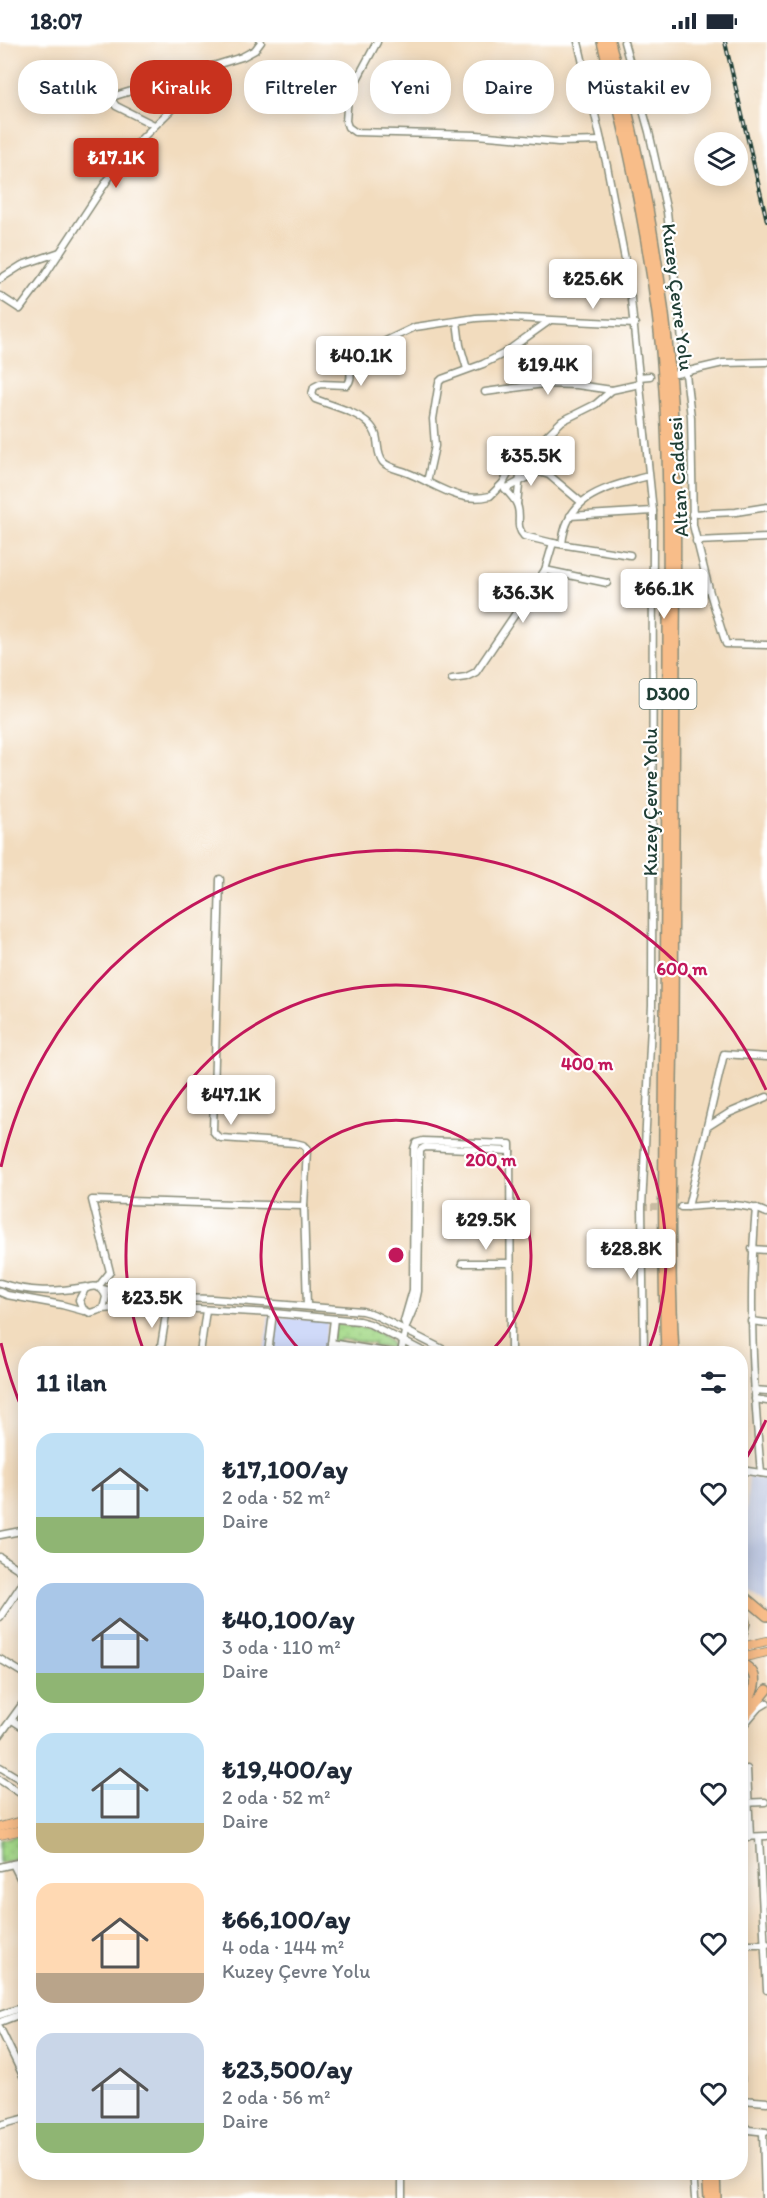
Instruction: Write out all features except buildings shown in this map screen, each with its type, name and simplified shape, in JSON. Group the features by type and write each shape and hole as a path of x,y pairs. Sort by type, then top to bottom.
{"highway":[{"name":"Kuzey Çevre Yolu","path":"602,42 618,100 646,237 657,317 665,411 668,512 668,836 663,1186 666,1346"},
{"name":"Kuzey Çevre Yolu","path":"610,42 644,183 655,246 672,412 675,478 675,837 671,1186 674,1346"},
{"path":"748,1600 767,1616"},
{"path":"748,1669 755,1682 748,1700"},
{"path":"748,1713 767,1690"},
{"path":"708,2180 709,2198"},
{"path":"715,2180 716,2198"}],"main road":[{"path":"748,1645 767,1641"},
{"path":"748,1656 767,1652"},
{"path":"0,1827 18,1822"},
{"path":"0,1835 18,1831"}],"street":[{"path":"232,60 255,50 261,42"},
{"path":"358,77 376,42"},
{"path":"578,42 625,255 635,324 653,511 652,1005 642,1207 644,1346"},
{"name":"Altan Caddesi","path":"624,42 649,132 667,212 693,437 692,514 696,541 726,644 767,645"},
{"path":"130,92 111,99 116,106 130,113"},
{"path":"132,114 154,125"},
{"path":"0,296 20,309 122,158 166,114"},
{"path":"347,114 347,124 357,133 477,135 558,142 601,141"},
{"path":"0,279 22,265 60,252"},
{"path":"538,472 504,486 493,495 474,498 451,494 385,464 380,457 377,434 371,425 360,417 315,399 312,392 318,384 349,384 351,379 349,362 353,356 415,327 493,317 635,324"},
{"path":"457,321 460,345 467,369"},
{"path":"426,482 435,446 433,419 438,385 442,379 509,351 549,321"},
{"path":"676,374 723,363 767,362"},
{"path":"517,505 504,486 505,477 519,466 556,425 596,405 612,390 650,376"},
{"path":"485,392 544,384 577,385 612,390"},
{"path":"519,466 553,477 581,502"},
{"path":"519,466 517,505 518,527 522,534 553,543 630,555"},
{"path":"562,544 570,516 581,502 605,488 648,476"},
{"path":"692,514 736,512 767,507"},
{"path":"570,516 653,511"},
{"path":"696,541 767,538"},
{"path":"452,679 466,677 476,672 544,570 553,543"},
{"path":"544,570 607,583"},
{"path":"220,879 213,1131 221,1138 295,1143 304,1146 308,1151 304,1206 307,1306"},
{"path":"767,1057 724,1054 684,1207 731,1204 767,1213"},
{"path":"706,1128 729,1113 767,1097"},
{"path":"402,1346 418,1291 419,1146 510,1148 511,1346"},
{"path":"100,1288 110,1272 92,1200 304,1206"},
{"path":"748,1471 764,1473 754,1389 751,1321 752,1249 756,1209"},
{"path":"752,1249 767,1250"},
{"path":"462,1263 510,1263"},
{"path":"0,1283 45,1292 89,1287 140,1297 213,1299 362,1311 406,1328 438,1346"},
{"path":"86,1311 80,1300 82,1292 89,1287"},
{"path":"100,1288 106,1297 103,1309"},
{"path":"0,1292 95,1313 103,1309 140,1306 273,1313 334,1319 370,1324 413,1346"},
{"path":"161,1346 167,1308"},
{"path":"201,1346 206,1310"},
{"path":"268,1346 273,1313"},
{"path":"331,1346 334,1319"},
{"path":"751,1321 767,1323"},
{"path":"331,1343 350,1346"},
{"path":"754,1389 767,1391"},
{"path":"755,1399 767,1401"},
{"path":"0,1535 18,1532"},
{"path":"0,1557 18,1570"},
{"path":"0,1617 18,1589"},
{"path":"0,1659 18,1671"},
{"path":"748,1720 757,1709 767,1703"},
{"path":"0,1735 18,1711"},
{"path":"12,1720 18,1724"},
{"path":"0,1767 18,1778"},
{"path":"0,1780 18,1792"},
{"path":"748,1803 765,1802"},
{"path":"748,1823 750,1837 767,1836"},
{"path":"759,1836 767,1990"},
{"path":"0,1867 18,1863"},
{"path":"13,1864 18,1874"},
{"path":"748,1944 766,1944"},
{"path":"0,2015 18,2009"},
{"path":"0,2022 18,2015"},
{"path":"0,2028 3,2040 18,2067"},
{"path":"748,2100 767,2102"},
{"path":"0,2125 18,2120"},
{"path":"748,2129 765,2132 765,2198"},
{"path":"402,2180 402,2198"},
{"path":"694,2180 695,2198"}],"shaded area":[{"path":"269,1316 328,1321 324,1346 265,1346"},
{"path":"749,1477 767,1480 767,1604 748,1588"}],"green space":[{"path":"336,1324 361,1327 377,1332 384,1336 392,1346 374,1346 374,1344 340,1339 339,1342 331,1341"},
{"path":"18,1835 18,1858 0,1863 0,1840"}],"tunnel":[{"path":"642,1207 681,1207"}],"railway":[{"path":"725,42 767,221"}]}
